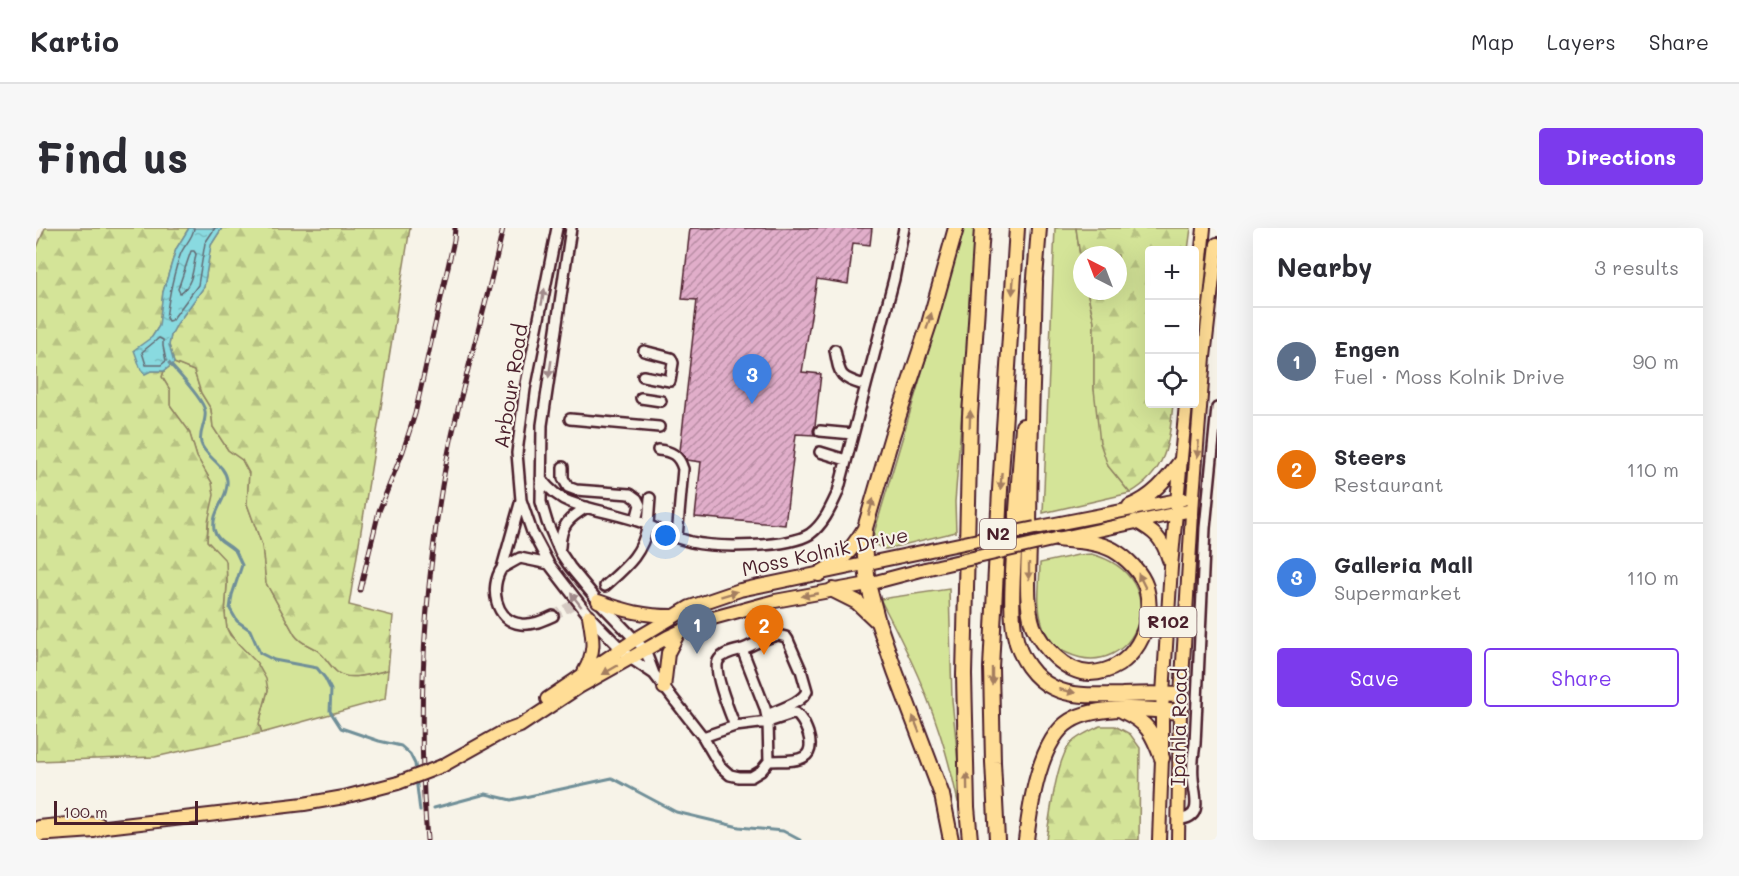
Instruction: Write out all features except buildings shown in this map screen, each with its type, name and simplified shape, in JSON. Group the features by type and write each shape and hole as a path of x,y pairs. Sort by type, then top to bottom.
{"highway":[{"path":"951,840 942,795 878,622 868,584 864,546 865,528 929,324 956,228"},
{"name":"N2","path":"970,840 964,663 970,416 982,228"},
{"name":"N2","path":"997,840 992,668 1000,490 1017,228"},
{"path":"1039,228 1018,491 1013,577 1015,636 1025,663 1040,680 1054,688 1070,693 1101,695 1181,695"},
{"path":"1035,281 1028,605 1033,627 1046,647 1057,658 1073,669 1089,673 1109,669 1132,654 1143,634 1148,615 1145,586 1132,565 1112,549 1072,538 1056,539"},
{"path":"819,574 846,555 865,528"},
{"path":"833,590 857,602 878,622"},
{"path":"1119,709 1145,724 1155,739 1162,758"},
{"path":"1026,840 1036,782 1050,744 1059,730 1070,721 1086,715 1119,709 1180,712"}],"main road":[{"path":"1197,300 1204,228"},
{"name":"R102","path":"1178,840 1180,712 1193,503 1204,357 1217,244"},
{"name":"R102","path":"1159,840 1162,710 1176,500 1186,408"},
{"path":"1102,516 1135,504 1152,493 1165,481 1181,460"},
{"name":"Moss Kolnik Drive","path":"501,733 584,673 674,616 690,607 740,590 1176,500 1193,503"},
{"path":"1072,538 1175,513 1193,503"},
{"path":"1135,521 1158,536 1166,550 1171,567"},
{"name":"Moss Kolnik Drive","path":"36,835 94,831 106,827 304,804 344,797 398,783 442,766 501,733 520,726 579,687 630,658 680,631 713,618 775,601 868,584 1056,539"},
{"path":"598,601 636,614 674,616"},
{"path":"584,673 593,645 589,616"},
{"path":"664,688 668,653 680,631"},
{"name":"Moss Kolnik Drive","path":"36,827 91,823 106,827"}],"street":[{"name":"Arbour Road","path":"557,228 525,389 517,453 520,500 532,532 549,564 589,616 630,658 654,674"},
{"name":"Arbour Road","path":"571,228 542,425 542,502 560,552 598,601 645,650 654,674"},
{"path":"541,479 560,497 570,502 636,520 690,542 711,545 779,544 809,535 828,513 838,492 864,385 894,279 904,228"},
{"path":"836,350 843,377 864,385"},
{"path":"643,376 670,381 673,363 672,358 644,351"},
{"path":"640,398 661,402"},
{"name":"Ipahla Road","path":"1178,819 1192,815 1197,802 1192,767 1205,528 1217,408"},
{"path":"570,419 659,427"},
{"path":"820,431 853,434"},
{"path":"658,450 675,454 683,469 677,537"},
{"path":"820,452 846,460"},
{"path":"563,467 563,478 567,487 634,496 640,505 636,520"},
{"path":"605,586 638,554 646,535 650,498"},
{"path":"520,500 502,568 497,575 495,598 503,614 518,623 538,623 553,616"},
{"path":"560,552 561,535 567,521 587,507"},
{"path":"502,568 520,558 549,564"},
{"path":"735,726 720,683 718,662 730,652 772,636 782,635 788,640 807,691 805,696 767,718"},
{"path":"654,674 703,737 720,766 730,775 752,777 769,761 767,718 742,649"},
{"path":"703,737 735,726 795,713 801,717 809,735 811,748 808,755 802,759 769,761"}],"green space":[{"path":"45,228 189,228 176,249 163,292 159,326 152,337 151,371 164,371 162,377 170,390 170,405 189,431 197,457 212,483 214,495 208,522 207,541 226,561 227,629 257,663 266,679 268,690 259,724 262,733 155,757 36,761 36,250"},
{"path":"222,228 410,228 349,605 393,616 388,670 361,676 342,675 321,653 295,635 266,583 262,545 247,504 249,473 242,460 228,450 213,427 211,409 201,393 194,371 174,363 169,345 171,335 204,287 211,245"},
{"path":"964,228 976,228 955,502 956,532 886,549 876,544 874,533"},
{"path":"1055,228 1076,228 1079,246 1073,246 1073,300 1089,300 1094,321 1094,389 1108,466 1130,493 1043,513"},
{"path":"1076,228 1191,228 1189,246 1145,246 1145,408 1173,408 1170,431 1159,466 1152,476 1130,493 1108,466 1100,443 1094,389 1094,321 1089,300 1127,300 1127,246 1079,246"},
{"path":"174,363 194,371 201,393 211,409 213,427 228,450 242,460 249,474 247,504 262,545 266,583 295,635 318,651 337,672 343,675 362,676 388,670 385,699 262,733 259,724 268,690 227,629 226,562 207,541 212,483 197,457 189,431 170,405 170,390 162,377 164,371"},
{"path":"1091,554 1118,566 1134,584 1140,604 1138,624 1128,642 1112,654 1091,659 1067,653 1051,641 1042,623 1039,601 1040,563"},
{"path":"949,589 952,700 962,801 958,802 952,774 927,698 906,649 880,599"},
{"path":"1100,726 1115,726 1130,734 1140,748 1139,840 1046,840 1054,789 1066,751 1074,740"}],"water":[{"path":"189,228 222,228 211,245 204,287 171,335 169,345 174,363 164,371 151,371 145,374 141,370 134,350 152,337 159,326 163,292 176,249"}],"waterway":[{"path":"169,363 204,406 201,443 206,452 223,469 227,480 227,486 215,517 214,529 220,540 236,552 242,565 230,609 237,621 250,630 260,653 274,660 317,668 331,690 330,711 341,728 401,746 410,754 416,772"},
{"path":"416,778 420,811"},
{"path":"434,808 486,794 511,800 612,778 676,812 739,827 783,831 800,840"}],"tunnel":[{"path":"553,616 605,586"}],"railway":[{"path":"360,590 379,511 415,414 455,228"},
{"path":"427,840 422,707 426,618 435,530 455,421 503,228"}],"place":[{"name":"Galleria Mall","path":"752,404"},
{"name":"Engen","path":"697,654"},
{"name":"Steers","path":"764,655"}]}
